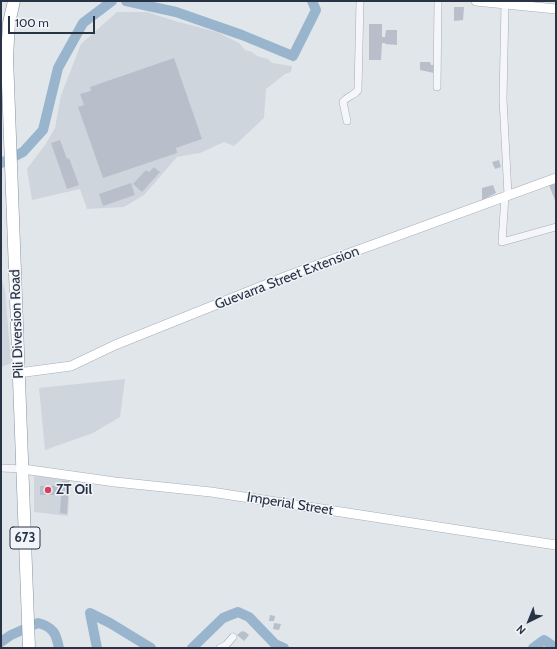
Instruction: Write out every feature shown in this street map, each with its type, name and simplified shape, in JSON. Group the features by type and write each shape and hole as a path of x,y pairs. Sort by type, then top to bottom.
{"highway":[{"name":"Pili Diversion Road","path":"14,1 11,9 7,38 7,57 29,645"}],"street":[{"path":"347,121 343,102 346,98 355,94 358,90 360,1"},
{"path":"437,87 438,1"},
{"path":"476,1 499,2 556,9"},
{"path":"499,2 504,99 506,196 502,242 556,227"},
{"name":"Guevarra Street Extension","path":"18,372 71,366 115,345 290,275 556,178"},
{"path":"1,468 23,469"},
{"name":"Imperial Street","path":"23,469 115,482 211,492 556,545"},
{"path":"220,648 226,645 233,637"}],"shaded area":[{"path":"117,12 147,12 217,32 239,43 245,50 252,52 257,56 268,59 272,63 292,66 291,72 285,74 266,89 264,118 234,146 224,142 200,153 177,157 144,195 124,207 87,209 80,189 32,200 27,169 45,145 55,128 61,95 81,44"},
{"path":"1,277 5,290 11,363 1,367"},
{"path":"125,379 120,417 93,433 45,450 39,388"},
{"path":"34,476 70,479 68,516 34,512"}],"building":[{"path":"454,7 464,7 463,20 454,21"},
{"path":"369,24 382,24 382,37 385,37 386,30 397,30 397,45 382,43 381,60 369,60"},
{"path":"174,58 202,139 176,148 177,153 103,178 78,107 84,105 80,94 91,91 90,87"},
{"path":"420,62 430,62 431,65 435,65 434,73 420,70"},
{"path":"60,140 67,159 69,158 79,185 67,189 51,143"},
{"path":"499,160 501,167 495,169 492,162"},
{"path":"154,167 160,172 142,192 133,184 146,170 149,172"},
{"path":"131,183 135,195 103,206 99,194"},
{"path":"556,183 556,203 549,185"},
{"path":"493,185 496,193 482,200 482,188"},
{"path":"62,481 69,481 67,514 60,513"},
{"path":"40,486 58,486 58,495 40,495"},
{"path":"270,615 275,616 274,621 269,621"},
{"path":"274,623 281,624 279,630 273,629"},
{"path":"242,631 249,635 244,641 237,635"}],"waterway":[{"path":"1,163 23,152 43,130 58,68 83,23 112,1"},
{"path":"126,1 176,12 242,35 293,56 316,10 312,1"},
{"path":"192,648 223,618 238,612 249,617 275,644 284,648"},
{"path":"97,648 90,613 110,623 151,648"},
{"path":"1,642 11,635 38,623 47,626 53,631 57,638 59,648"},
{"path":"533,648 544,640 556,648"}],"place":[{"name":"ZT Oil","path":"48,490"}]}
